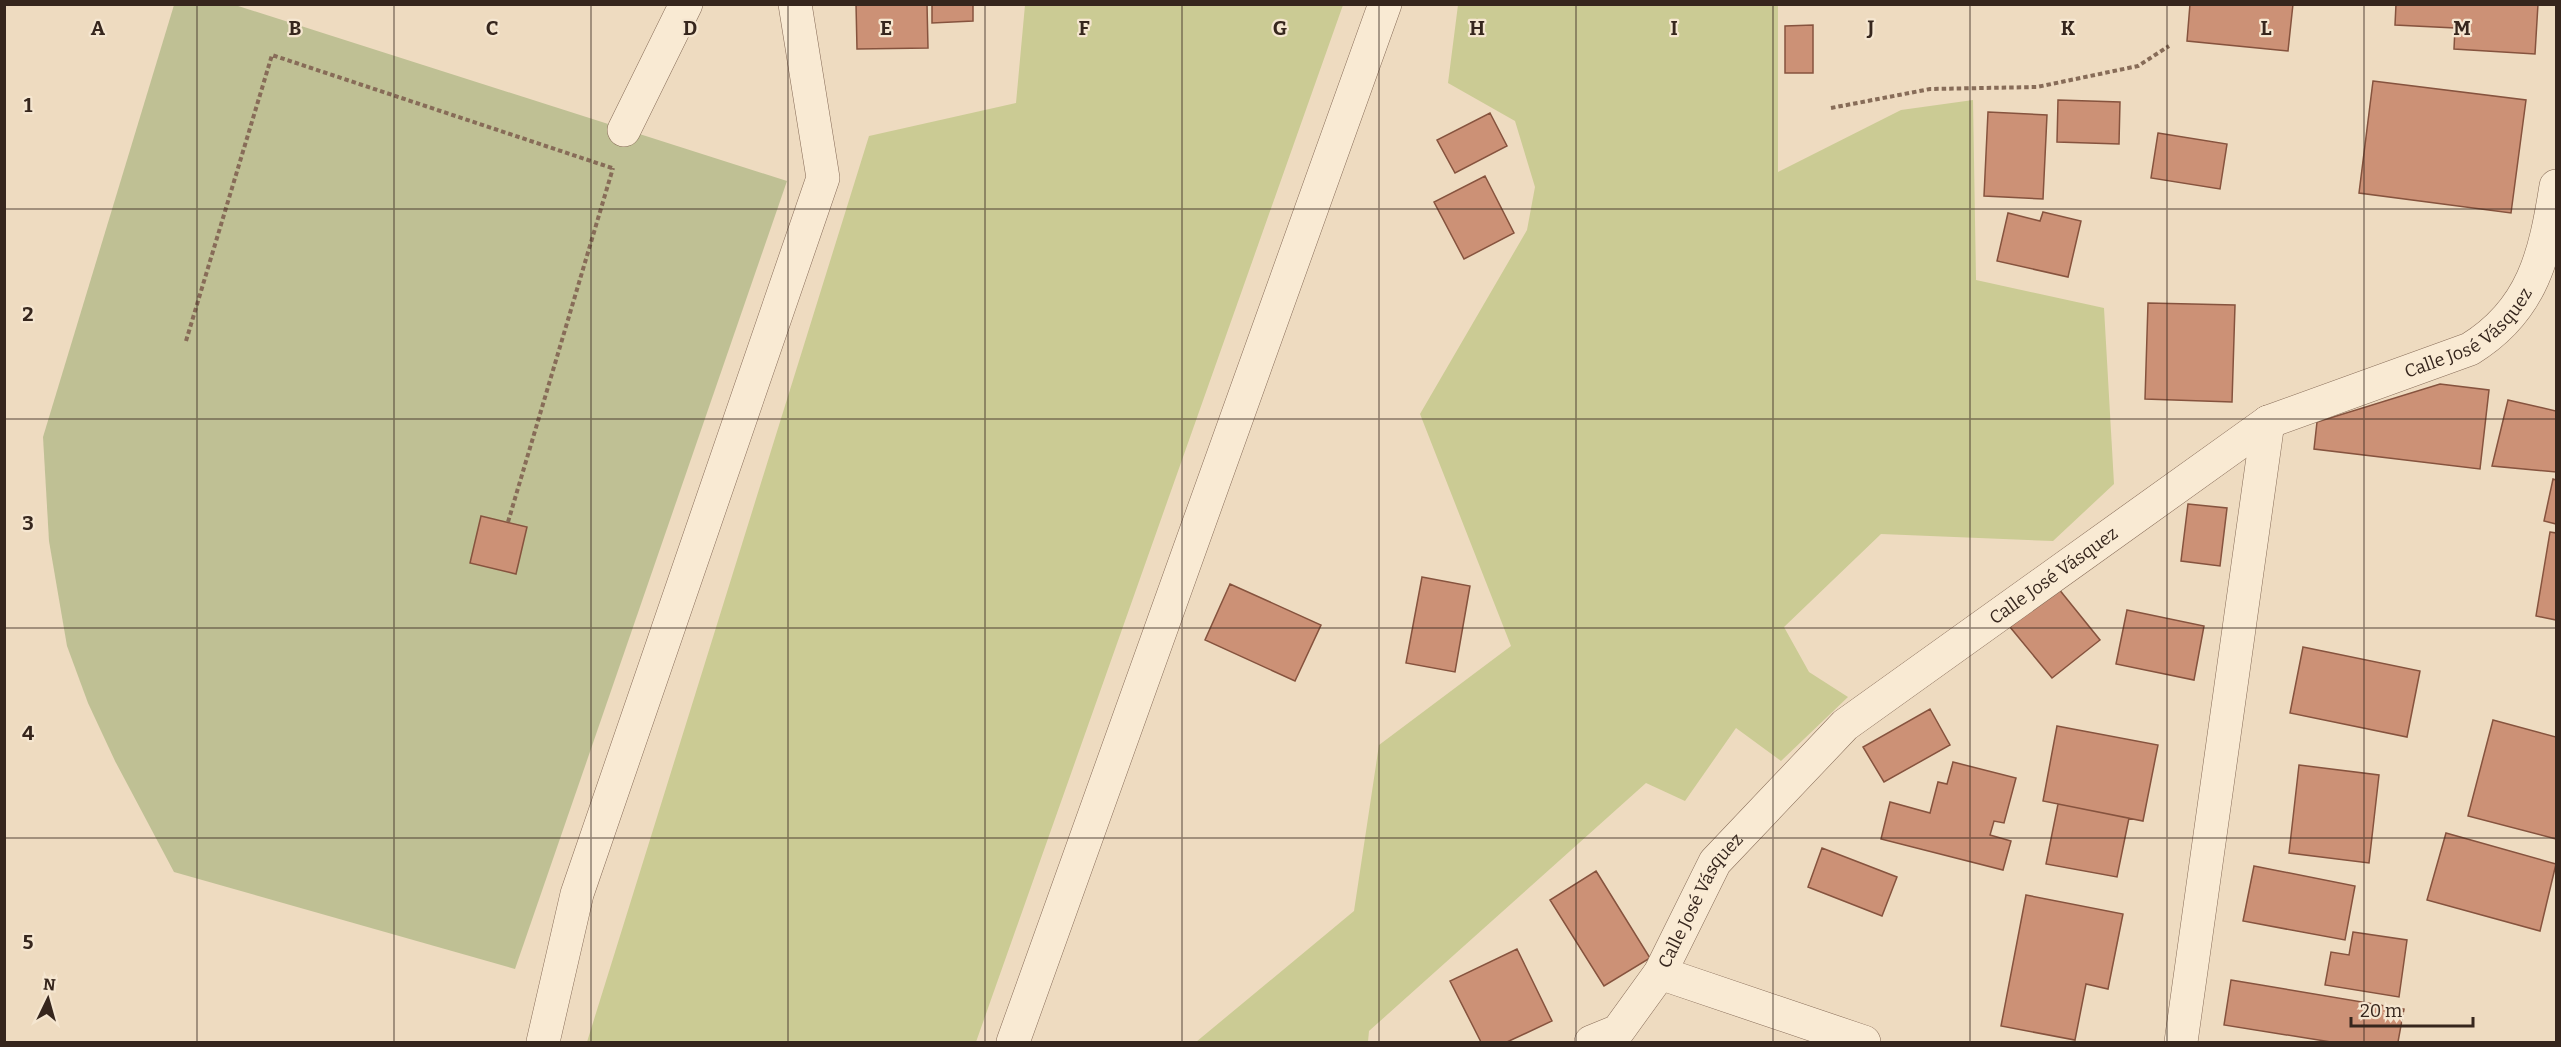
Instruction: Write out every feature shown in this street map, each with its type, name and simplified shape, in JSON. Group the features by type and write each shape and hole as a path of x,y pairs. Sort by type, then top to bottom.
{"street":[{"path":"624,129 686,4"},
{"path":"543,1042 577,894 823,178 795,4"},
{"path":"1013,1042 1385,4"},
{"name":"Calle José Vásquez","path":"1591,1042 1618,1031 1660,973 1715,862 1845,725 2268,422 2470,349 2492,335 2509,319 2524,298 2548,235 2556,186"},
{"path":"2181,1042 2268,422"},
{"path":"1660,973 1864,1042"}],"path":[{"path":"1831,108 1930,89 2037,87 2138,66 2169,46"},
{"path":"186,341 272,55 613,168"},
{"path":"508,522 624,129"}],"green space":[{"path":"174,5 235,5 787,181 515,969 174,872 115,761 88,703 67,646 49,541 43,437"},
{"path":"1025,5 1343,5 976,1042 587,1042 869,136 1016,103"},
{"path":"1458,5 1778,5 1778,172 1901,110 1973,100 1976,280 2104,308 2114,484 2053,541 1881,534 1784,627 1809,672 1848,697 1781,761 1736,728 1685,801 1646,783 1369,1031 1368,1042 1196,1042 1354,911 1379,745 1511,646 1420,414 1527,230 1535,187 1515,121 1448,83"}],"building":[{"path":"856,4 927,4 928,48 857,49"},
{"path":"932,4 973,4 973,21 932,23"},
{"path":"2190,4 2293,4 2288,51 2187,41"},
{"path":"2396,4 2538,4 2535,54 2454,49 2455,28 2395,25"},
{"path":"1813,25 1813,73 1785,73 1785,26"},
{"path":"2373,81 2526,100 2511,213 2359,193"},
{"path":"2058,100 2120,102 2119,144 2057,142"},
{"path":"1988,112 2047,115 2043,199 1984,196"},
{"path":"1490,113 1507,146 1455,173 1437,140"},
{"path":"2158,133 2227,144 2220,189 2151,178"},
{"path":"1485,176 1514,233 1464,259 1434,202"},
{"path":"2043,212 2081,221 2068,277 1997,261 2008,213 2040,221"},
{"path":"2148,303 2235,305 2232,402 2145,399"},
{"path":"2440,384 2489,390 2480,469 2314,449 2317,422"},
{"path":"2508,400 2556,411 2556,472 2492,466"},
{"path":"2553,479 2556,480 2556,524 2544,521"},
{"path":"2188,504 2227,508 2220,566 2181,561"},
{"path":"481,516 527,527 516,574 470,563"},
{"path":"2550,532 2556,533 2556,620 2536,616"},
{"path":"1422,577 1470,586 1455,672 1406,663"},
{"path":"1230,584 1321,625 1295,681 1205,640"},
{"path":"2058,588 2100,640 2052,678 2010,627"},
{"path":"2127,610 2204,626 2194,680 2116,664"},
{"path":"2303,647 2420,671 2407,737 2290,713"},
{"path":"1930,709 1950,745 1884,782 1863,747"},
{"path":"2493,720 2556,737 2556,839 2468,816"},
{"path":"2057,726 2158,745 2143,821 2043,801"},
{"path":"1953,762 2016,778 2004,823 1994,821 1990,835 2011,841 2003,870 1881,839 1890,802 1930,813 1938,782 1947,784"},
{"path":"2299,765 2379,775 2369,863 2289,853"},
{"path":"2058,804 2129,818 2117,877 2046,864"},
{"path":"2446,833 2556,864 2540,931 2427,900"},
{"path":"1822,848 1897,877 1882,916 1808,887"},
{"path":"2254,866 2355,886 2345,940 2243,921"},
{"path":"1596,871 1650,958 1604,986 1550,900"},
{"path":"2026,895 2123,914 2108,989 2086,984 2075,1040 2001,1026"},
{"path":"2353,932 2407,940 2399,997 2325,985 2331,952 2349,955"},
{"path":"1517,949 1552,1021 1507,1042 1481,1042 1450,981"},
{"path":"2231,980 2404,1009 2398,1042 2331,1042 2224,1025"}]}
